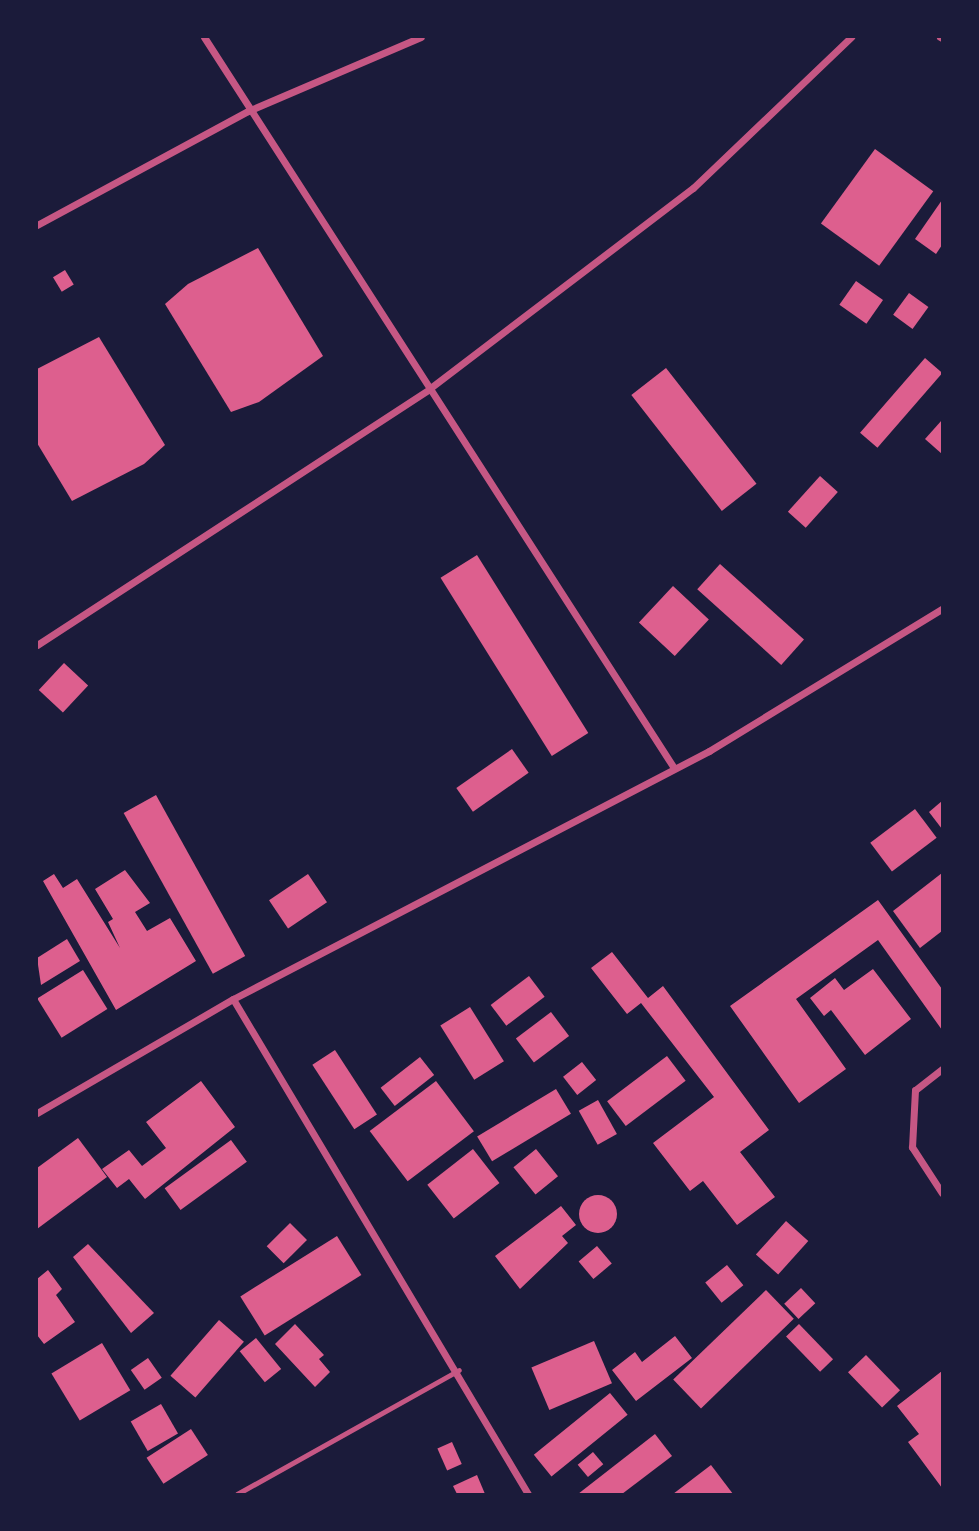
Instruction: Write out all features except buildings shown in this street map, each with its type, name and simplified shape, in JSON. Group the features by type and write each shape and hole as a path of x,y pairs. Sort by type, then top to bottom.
{"street":[{"path":"204,37 248,111 674,768"},
{"path":"37,225 248,111 421,37"},
{"path":"37,645 429,389 693,188 851,37"},
{"path":"37,1113 233,999 674,768 942,609"},
{"path":"233,999 459,1370 528,1494"},
{"path":"942,1069 915,1090 912,1147 942,1193"}],"lane":[{"path":"237,1494 327,1438 459,1370"}]}
